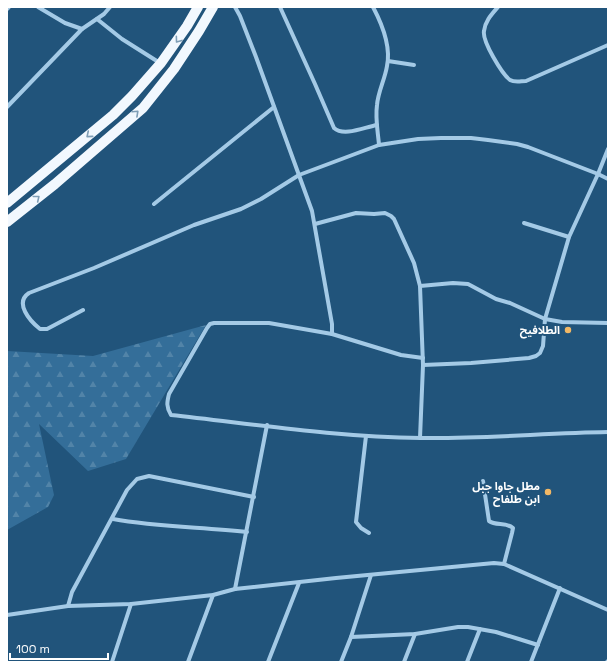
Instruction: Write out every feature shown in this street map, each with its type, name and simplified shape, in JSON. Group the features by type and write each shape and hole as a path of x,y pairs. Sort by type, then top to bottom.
{"highway":[{"path":"7,203 113,115 146,82 187,26 198,7"},
{"path":"7,222 61,179 142,108 174,69 213,7"}],"street":[{"path":"38,7 64,23 82,29"},
{"path":"7,107 82,29 104,14 110,7"},
{"path":"235,7 256,58 308,200 315,224 332,324 332,334"},
{"path":"280,7 334,128 337,131 345,132 377,125"},
{"path":"373,7 386,41 388,54 388,61 377,103 379,146"},
{"path":"498,7 487,21 484,28 485,40 503,72 514,81 526,81 608,45"},
{"path":"97,19 122,39 161,63"},
{"path":"388,61 414,65"},
{"path":"154,204 274,107"},
{"path":"83,310 47,329 40,329 27,315 22,302 24,297 29,293 94,268 194,225 241,209 261,199 299,175 379,146 418,139 440,138 471,138 517,144 608,179"},
{"path":"424,365 471,363 536,356 540,353 543,346 545,319 569,237 608,149"},
{"path":"315,224 356,213 389,214 394,219 414,263 420,286 424,365 420,438"},
{"path":"524,223 569,237"},
{"path":"420,286 453,283 468,284 496,299 510,303 545,319 562,322 608,323"},
{"path":"423,358 401,355 332,334 268,323 214,322 207,328 169,394 167,409 171,414 366,436 477,438 555,433 608,432"},
{"path":"235,589 267,425"},
{"path":"366,436 356,522 369,534"},
{"path":"68,606 75,586 132,484 137,479 149,476 254,497"},
{"path":"483,481 489,521 494,524 509,525 512,528 504,564"},
{"path":"113,519 155,525 247,532"},
{"path":"7,615 68,606 131,604 214,595 235,589 485,564 504,564 608,610"},
{"path":"341,662 351,637 371,575"},
{"path":"268,662 299,583"},
{"path":"532,662 560,588"},
{"path":"188,662 214,595"},
{"path":"112,662 131,604"},
{"path":"351,637 415,634 458,627 496,632 538,645"},
{"path":"467,662 480,629"},
{"path":"404,662 415,634"}],"green space":[{"path":"206,325 126,459 88,471 39,424 54,495 48,507 7,530 7,351 93,356"}],"place":[{"name":"الطلافيح","path":"568,330"},
{"name":"مطل جاوا جبل ابن طلفاح","path":"548,492"}]}
